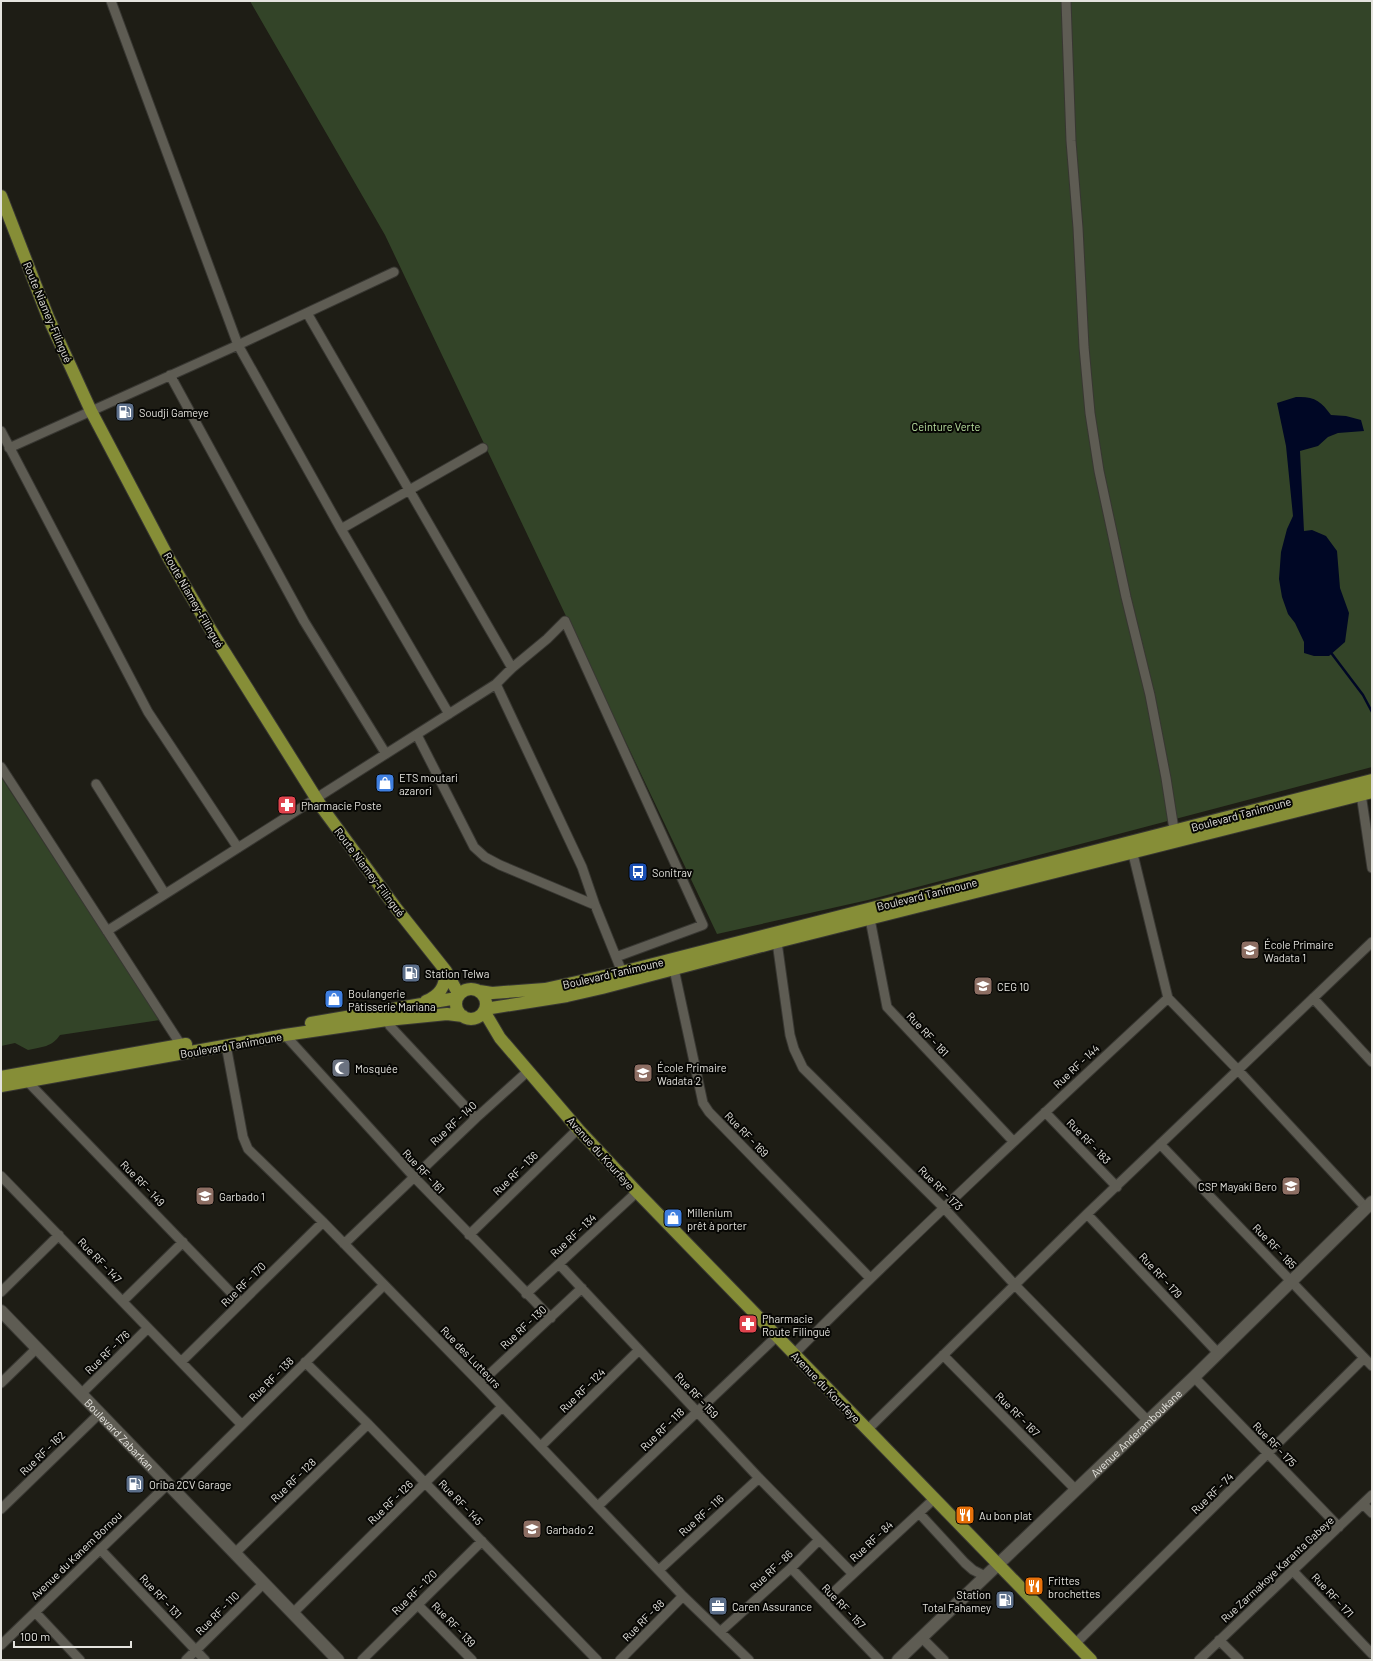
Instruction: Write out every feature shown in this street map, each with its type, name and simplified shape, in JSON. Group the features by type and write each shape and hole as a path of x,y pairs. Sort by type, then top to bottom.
{"main road":[{"name":"Route Niamey-Filingué","path":"1,196 48,317 91,411 168,557 212,632 316,798 396,908 446,971 458,997"},
{"name":"Boulevard Tanimoune","path":"1175,837 1372,780"},
{"name":"Boulevard Tanimoune","path":"476,990 492,993 545,989 622,972 843,921 1130,845 1175,837 1367,793"},
{"name":"Boulevard Tanimoune","path":"485,1010 585,992 777,942 843,921 870,919 1130,845"},
{"name":"Route Niamey-Filingué","path":"446,971 476,990"},
{"path":"416,1006 433,998 440,992 445,984 446,971"},
{"path":"465,990 476,990 485,999 485,1010 478,1017 467,1017 457,1009 458,997 465,990"},
{"name":"Boulevard Tanimoune","path":"1,1077 416,1006 458,997"},
{"name":"Avenue du Kourfeye","path":"485,1010 500,1038 578,1129 637,1192 1091,1660"},
{"name":"Boulevard Tanimoune","path":"1,1086 285,1035 387,1020 447,1014 467,1017"},
{"name":"Avenue du Kourfeye","path":"467,1017 500,1038"}],"street":[{"path":"112,1 238,345 341,530 449,714"},
{"path":"1066,1 1071,141 1078,228 1084,348 1090,413 1099,471 1126,597 1150,695 1166,778 1175,837"},
{"path":"9,448 238,345 394,272"},
{"path":"307,313 512,668"},
{"path":"170,375 304,621 386,754"},
{"path":"1,431 148,712 238,848"},
{"path":"341,530 483,448"},
{"path":"107,931 496,684 565,621 703,925 616,956"},
{"path":"496,684 582,867 595,905 622,972"},
{"path":"417,735 474,847 479,853 500,865 595,905"},
{"path":"1,767 181,1045"},
{"path":"96,784 165,894"},
{"path":"1367,793 1372,868"},
{"path":"1130,845 1168,998 1369,1205"},
{"name":"Rue RF - 181","path":"870,919 887,1007 1013,1141"},
{"name":"Rue RF - 173","path":"777,942 790,1035 794,1049 803,1068 944,1208 1015,1285 1148,1421"},
{"path":"867,1430 1160,1144 1372,942"},
{"name":"Rue RF - 169","path":"674,969 703,1103 706,1108 870,1278"},
{"name":"Rue RF - 144","path":"794,1354 870,1278 1013,1141 1168,998"},
{"path":"1313,998 1372,1062"},
{"path":"387,1020 390,1026 476,1118"},
{"name":"Rue RF - 161","path":"285,1035 414,1177 526,1294 551,1318"},
{"name":"Rue des Lutteurs","path":"226,1045 245,1143 248,1149 323,1222 541,1446 683,1596 749,1660"},
{"name":"Rue RF - 140","path":"344,1244 476,1118 528,1071"},
{"name":"Rue RF - 149","path":"27,1081 241,1303"},
{"name":"Rue RF - 183","path":"1045,1112 1117,1187"},
{"name":"Rue RF - 136","path":"469,1235 578,1129"},
{"name":"Rue RF - 185","path":"1160,1144 1372,1366"},
{"name":"Rue RF - 147","path":"1,1176 242,1425"},
{"name":"Rue RF - 134","path":"526,1294 637,1192"},
{"name":"Avenue Anderamboukane","path":"898,1660 1194,1377 1369,1205"},
{"name":"Rue RF - 179","path":"1088,1214 1218,1353"},
{"name":"Rue RF - 170","path":"181,1362 323,1222"},
{"path":"1,1292 59,1235"},
{"path":"122,1301 183,1242"},
{"name":"Rue RF - 159","path":"559,1264 697,1412 852,1574"},
{"name":"Rue RF - 138","path":"172,1487 242,1425 384,1285"},
{"name":"Rue RF - 130","path":"480,1383 582,1288"},
{"name":"Boulevard Zabarkan","path":"1,1311 338,1660"},
{"name":"Rue RF - 176","path":"81,1394 148,1328"},
{"name":"Rue RF - 118","path":"598,1506 777,1336"},
{"path":"1,1384 37,1348"},
{"name":"Rue RF - 124","path":"541,1446 639,1350"},
{"name":"Rue RF - 167","path":"943,1355 1076,1490"},
{"name":"Rue RF - 74","path":"1074,1644 1364,1358"},
{"name":"Rue RF - 145","path":"305,1362 426,1483 597,1660"},
{"name":"Rue RF - 175","path":"1194,1377 1340,1526"},
{"name":"Rue RF - 126","path":"293,1613 502,1407"},
{"name":"Rue RF - 162","path":"1,1509 100,1413"},
{"name":"Rue RF - 128","path":"235,1553 368,1424"},
{"name":"Rue RF - 116","path":"659,1570 760,1478"},
{"name":"Avenue du Kanem Bornou","path":"1,1645 100,1549 172,1487"},
{"name":"Rue Zarmakoye Karanta Gabeye","path":"1199,1660 1372,1495"},
{"name":"Rue RF - 84","path":"824,1601 934,1499"},
{"path":"1363,1504 1372,1513"},
{"path":"919,1513 965,1563 973,1570 985,1576"},
{"name":"Rue RF - 86","path":"720,1632 792,1568 819,1540"},
{"name":"Rue RF - 120","path":"362,1660 482,1541"},
{"name":"Rue RF - 131","path":"100,1549 205,1660"},
{"name":"Rue RF - 157","path":"792,1568 879,1660"},
{"name":"Rue RF - 171","path":"1294,1571 1372,1654"},
{"name":"Rue RF - 110","path":"186,1660 264,1583"},
{"name":"Rue RF - 88","path":"620,1660 683,1596"},
{"name":"Rue RF - 139","path":"418,1605 472,1660"},
{"path":"35,1612 80,1660"},
{"path":"921,1637 944,1660"},
{"path":"1219,1640 1239,1660"}],"green space":[{"name":"Ceinture Verte","path":"250,1 1372,1 1372,767 868,900 717,934 385,235"},
{"path":"1,777 160,1020 60,1035 50,1044 28,1050 15,1043 1,1046"}],"water":[{"path":"1296,397 1308,397 1316,400 1324,406 1331,415 1346,416 1361,420 1364,431 1338,433 1328,437 1318,446 1300,451 1304,531 1312,530 1326,536 1337,551 1340,588 1349,613 1345,642 1329,656 1314,656 1304,653 1304,642 1295,623 1288,614 1282,597 1279,579 1281,552 1287,529 1293,516 1286,446 1277,403"}],"waterway":[{"path":"1332,654 1363,695 1372,712"}],"place":[{"name":"Soudji Gameye","path":"125,412"},
{"name":"ETS moutari azarori","path":"385,783"},
{"name":"Pharmacie Poste","path":"287,805"},
{"name":"Sonitrav","path":"638,872"},
{"name":"École Primaire Wadata 1","path":"1250,950"},
{"name":"Station Telwa","path":"411,973"},
{"name":"CEG 10","path":"983,986"},
{"name":"Boulangerie Pâtisserie Mariana","path":"334,999"},
{"name":"Mosquée","path":"341,1068"},
{"name":"École Primaire Wadata 2","path":"643,1073"},
{"name":"CSP Mayaki Bero","path":"1291,1186"},
{"name":"Garbado 1","path":"205,1196"},
{"name":"Millenium prêt à porter","path":"673,1218"},
{"name":"Pharmacie Route Filingué","path":"748,1324"},
{"name":"Oriba 2CV Garage","path":"135,1484"},
{"name":"Au bon plat","path":"965,1515"},
{"name":"Garbado 2","path":"532,1529"},
{"name":"Frittes brochettes","path":"1034,1586"},
{"name":"Station Total Fahamey","path":"1005,1600"},
{"name":"Caren Assurance","path":"718,1606"}]}
